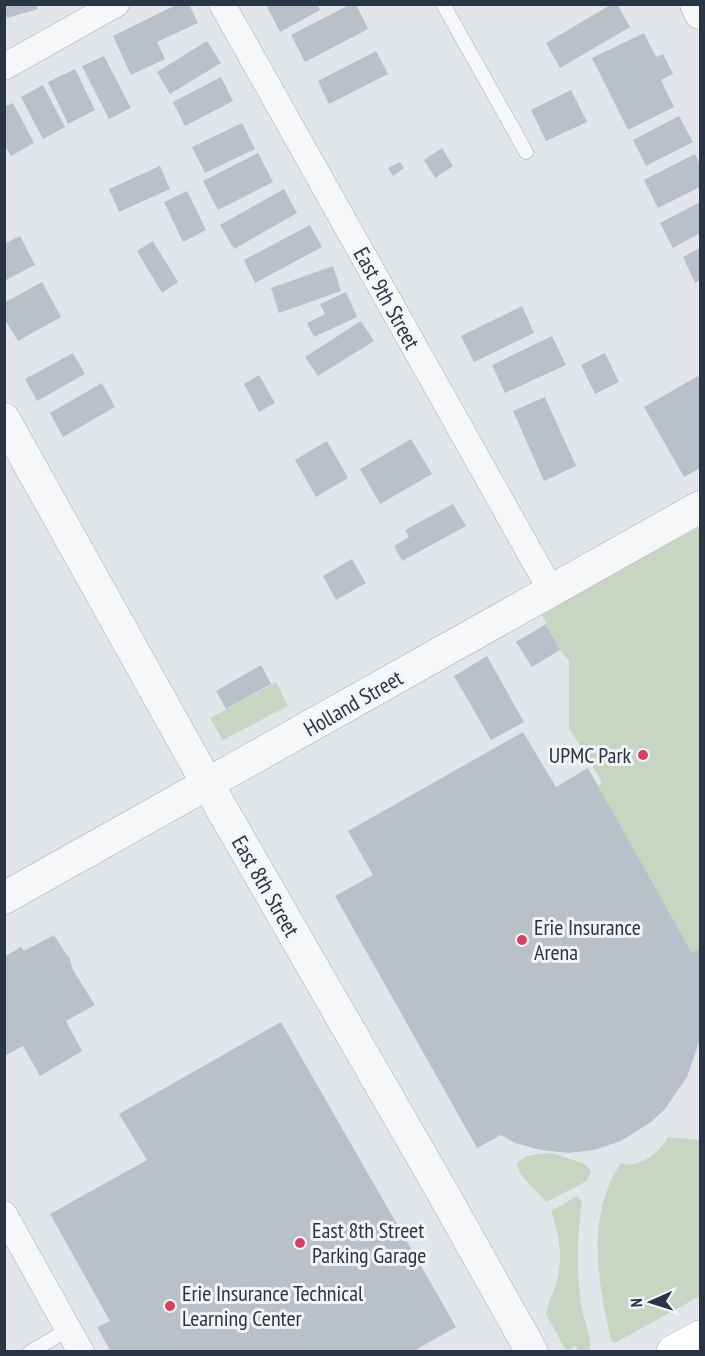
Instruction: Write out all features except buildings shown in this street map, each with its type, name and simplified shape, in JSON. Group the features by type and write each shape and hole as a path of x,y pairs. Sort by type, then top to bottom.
{"main road":[{"path":"673,1352 700,1336"}],"street":[{"path":"4,67 116,4"},
{"name":"East 9th Street","path":"222,4 552,592"},
{"path":"696,4 700,13"},
{"name":"East 8th Street","path":"4,419 208,785 445,1196 532,1352"},
{"name":"Holland Street","path":"4,898 700,507"},
{"path":"4,1214 81,1352"}],"lane":[{"path":"443,4 526,152"},
{"path":"30,1352 69,1329"}],"green space":[{"name":"UPMC Park","path":"700,527 700,952 699,949 692,953 598,787 602,782 569,728 569,661 560,650 542,615 611,574"},
{"path":"276,682 288,706 223,740 210,718"},
{"path":"668,1137 700,1140 700,1296 615,1343 611,1341 599,1273 599,1227 602,1205 621,1163 641,1162 655,1153"},
{"path":"552,1153 582,1163 591,1170 587,1181 546,1202 520,1173 517,1163 529,1156"},
{"path":"577,1196 582,1201 578,1242 579,1283 582,1310 589,1337 589,1351 578,1351 576,1346 566,1351 546,1314 558,1277 560,1258 559,1239 551,1211"}],"place":[{"name":"UPMC Park","path":"643,755"},
{"name":"Erie Insurance Arena","path":"522,940"},
{"name":"East 8th Street Parking Garage","path":"300,1243"},
{"name":"Erie Insurance Technical Learning Center","path":"170,1306"}]}
